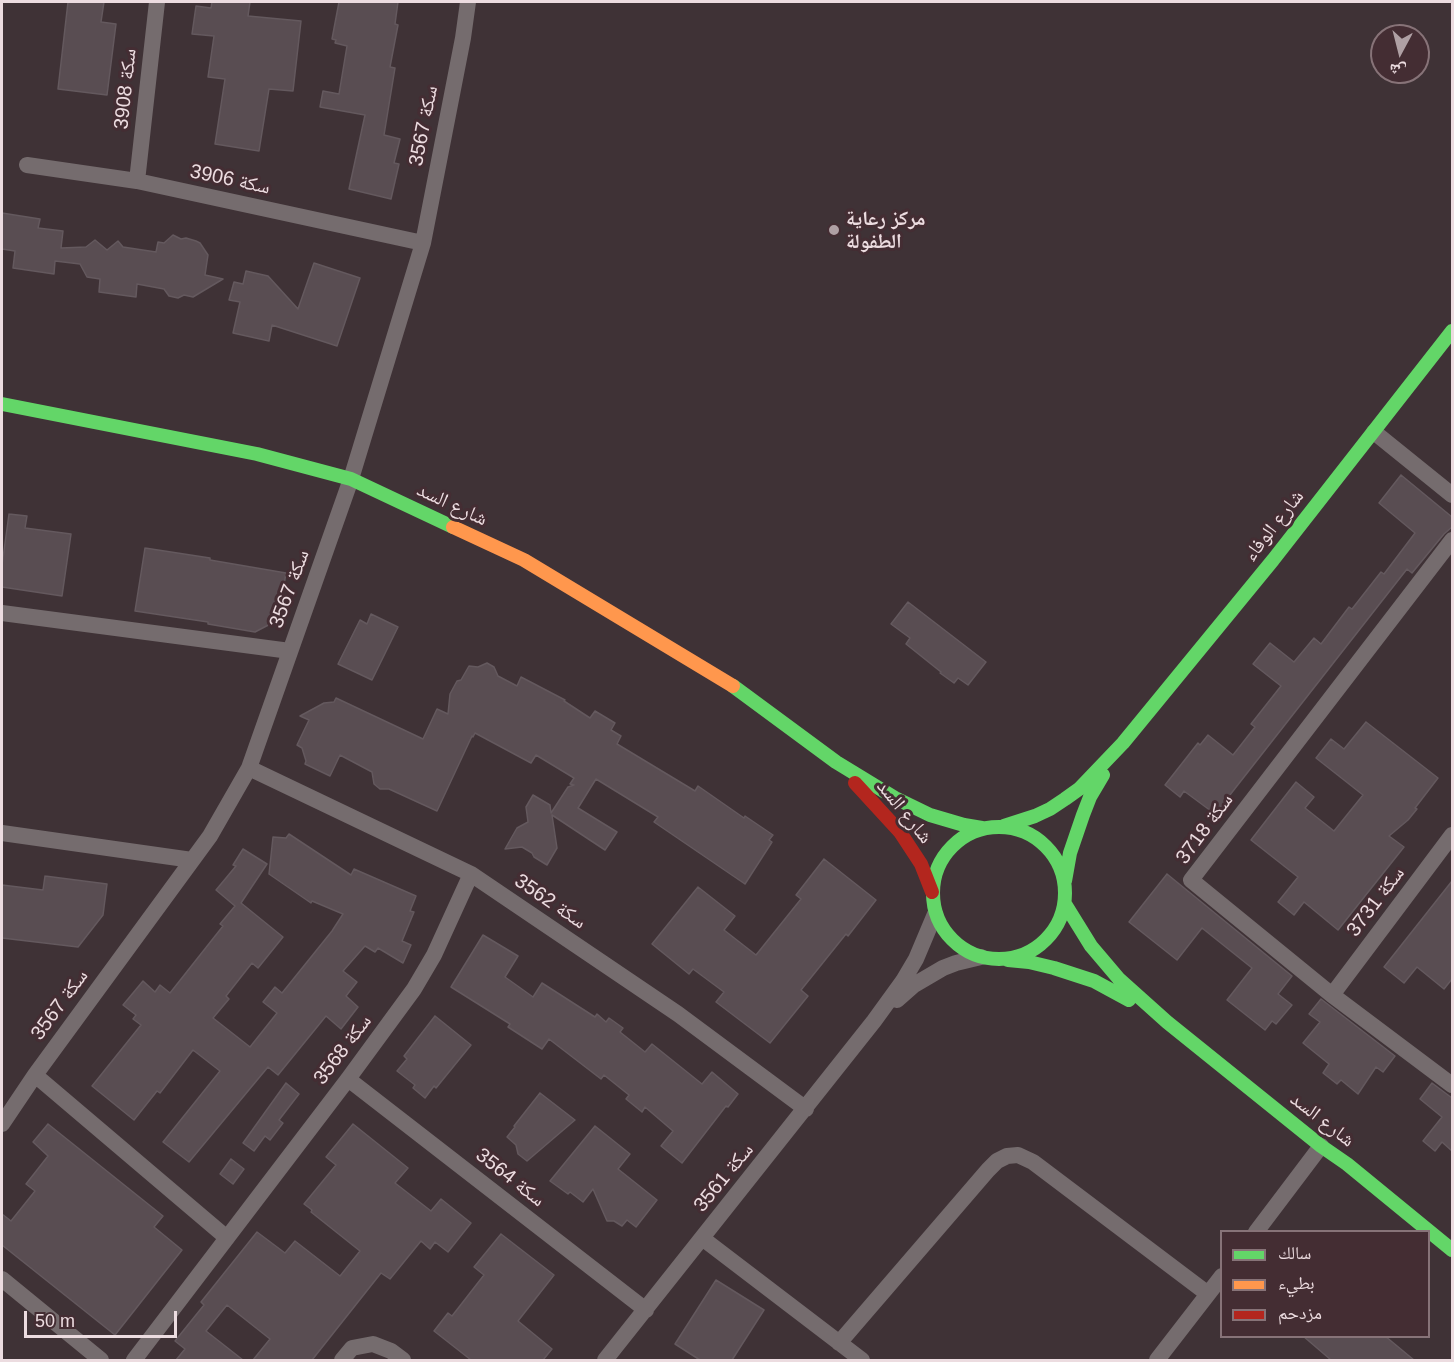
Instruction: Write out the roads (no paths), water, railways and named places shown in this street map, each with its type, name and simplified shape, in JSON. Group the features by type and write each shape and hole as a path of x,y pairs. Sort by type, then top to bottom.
{"street":[{"name":"سكة 3908","path":"138,181 157,2"},
{"name":"سكة 3567","path":"2,1124 35,1075 210,836 249,768 351,479 423,243 468,2"},
{"name":"سكة 3906","path":"27,165 138,181 423,243"},
{"name":"شارع الوفاء","path":"1004,826 1035,816 1065,799 1079,789 1123,743 1273,560 1452,332"},
{"name":"شارع السد","path":"2,404 257,454 351,479 524,560 738,689 836,762 895,798 930,815 982,828"},
{"path":"1374,432 1452,495"},
{"name":"سكة 3718","path":"1452,540 1191,880 1332,994 1452,1085"},
{"path":"2,613 290,651"},
{"name":"شارع الوفاء","path":"1065,882 1070,853 1090,797 1123,743"},
{"name":"شارع السد","path":"836,762 900,832 921,864 932,892"},
{"name":"سكة 3562","path":"249,768 471,874 678,1014 806,1109"},
{"path":"1004,826 1026,831 1044,844 1058,861 1065,882 1065,904 1057,925 1044,942 1024,954 1003,959 981,957 962,948 945,933 935,914 932,892 935,871 946,852 962,837 982,828 1004,826"},
{"path":"2,833 192,860"},
{"name":"سكة 3731","path":"1332,994 1452,835"},
{"name":"سكة 3568","path":"134,1360 414,989 434,955 471,874"},
{"name":"شارع السد","path":"1065,904 1084,937 1119,979 1167,1022 1428,1230"},
{"name":"سكة 3561","path":"605,1360 874,1021 916,959 935,914"},
{"name":"سكة 3561","path":"874,1021 914,985 956,963 981,957"},
{"name":"شارع السد","path":"1003,959 1037,964 1094,981 1167,1022"},
{"path":"35,1075 227,1238"},
{"name":"سكة 3564","path":"348,1079 646,1310"},
{"path":"1258,1230 1322,1146"},
{"path":"839,1343 988,1170 997,1161 1007,1156 1018,1155 1033,1162 1208,1294"},
{"name":"شارع السد","path":"1430,1232 1452,1250"},
{"path":"702,1238 862,1360"},
{"path":"1157,1360 1220,1277"},
{"path":"2,1279 101,1360"},
{"path":"342,1360 352,1348 373,1344 391,1351 403,1360"}],"place":[{"name":"مركز رعاية الطفولة","path":"834,230"}]}
